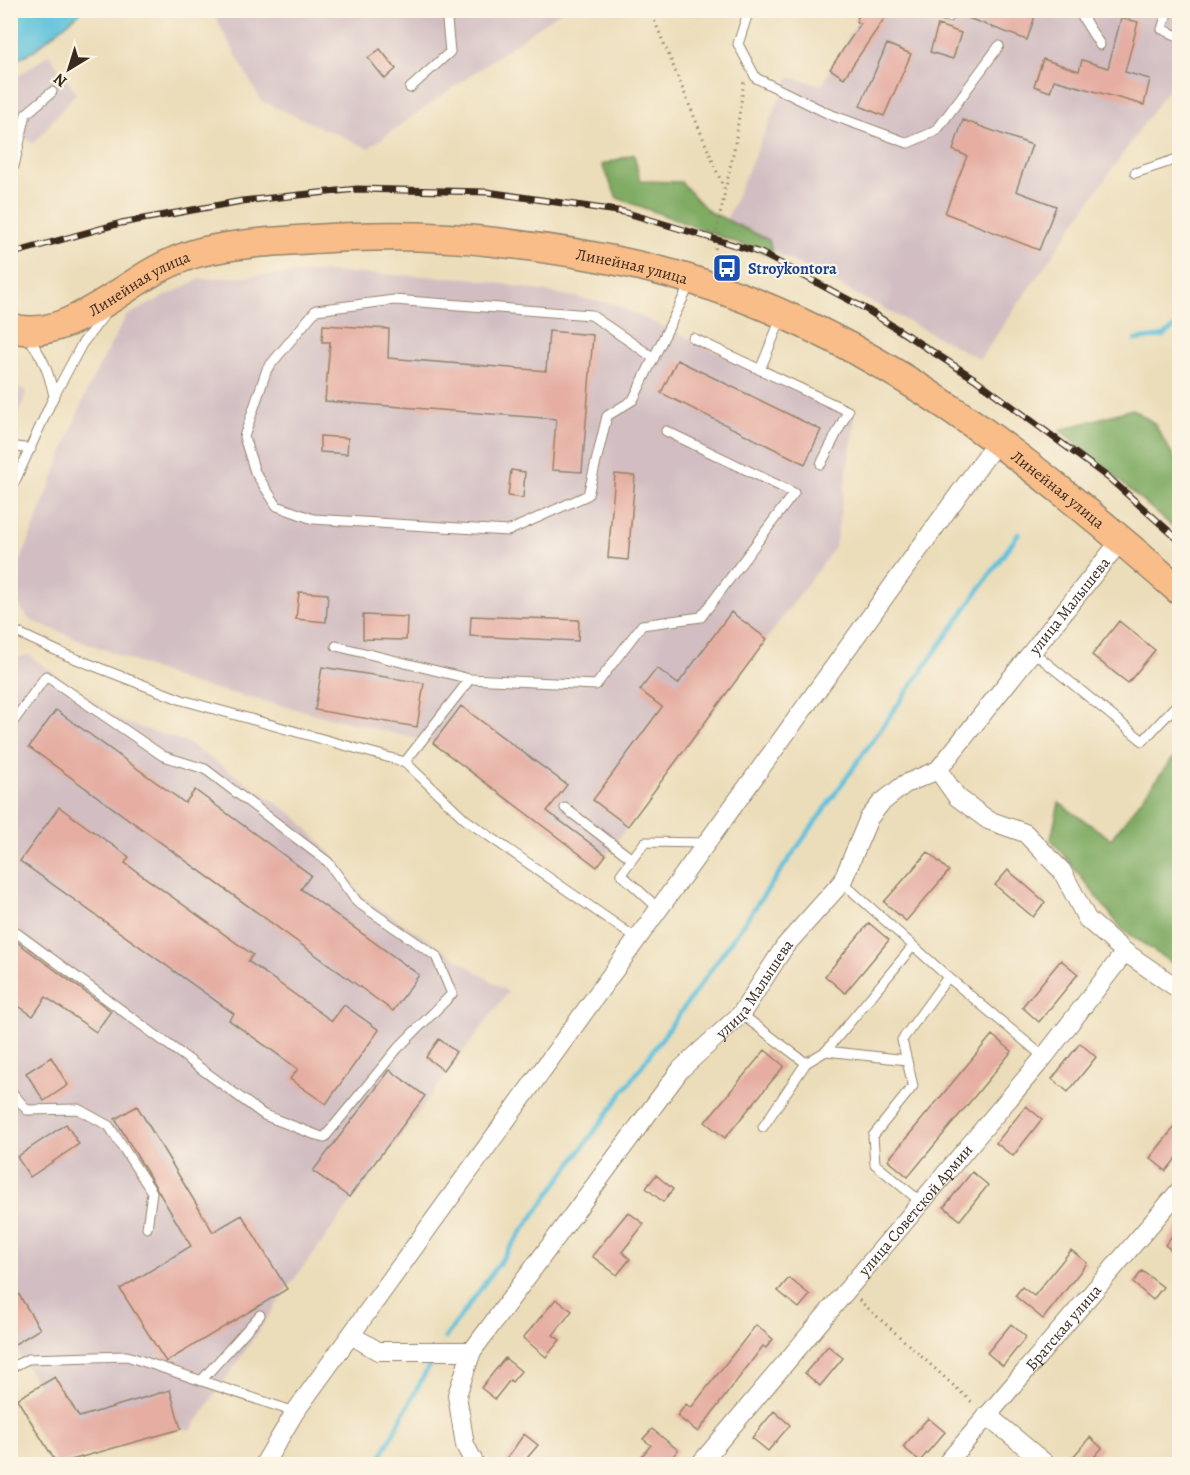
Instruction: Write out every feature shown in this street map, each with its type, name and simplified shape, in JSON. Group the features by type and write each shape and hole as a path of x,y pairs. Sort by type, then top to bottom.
{"main road":[{"name":"Линейная улица","path":"16,329 53,328 86,313 158,269 182,258 208,250 267,242 365,236 459,238 550,249 634,265 705,284 783,315 832,337 951,407 998,440 1121,540 1179,591"}],"street":[{"path":"264,1464 295,1412 998,440"},
{"name":"улица Малышева","path":"475,1464 465,1445 457,1395 472,1351 681,1069 741,1014 785,946 842,882 869,818 881,803 905,784 938,770 1121,540"},
{"path":"938,770 957,797 988,820 1025,833 1062,871 1087,920 1125,952 1179,990"},
{"name":"улица Советской Армии","path":"700,1464 1044,1057 1125,952"},
{"name":"Братская улица","path":"946,1464 1179,1190"},
{"path":"351,1335 378,1351 472,1351"},
{"path":"987,1416 1046,1464"}],"lane":[{"path":"410,88 450,52 446,10"},
{"path":"749,10 738,44 756,78 829,114 908,143 936,131 999,46"},
{"path":"919,10 918,12 948,17 956,10"},
{"path":"1078,10 1100,45"},
{"path":"1168,10 1162,30 1179,37"},
{"path":"10,168 14,166 26,114 52,92"},
{"path":"1135,173 1179,158"},
{"path":"654,358 591,315 394,300 316,310 267,369 244,437 255,471 278,506 313,519 508,531 588,495 607,416 633,400 654,358 705,284"},
{"path":"10,492 54,396 82,344 123,291"},
{"path":"760,370 783,315"},
{"path":"16,329 38,350 47,368 54,396"},
{"path":"693,338 848,411 821,464"},
{"path":"336,646 470,679 596,685 642,625 701,616 794,493 666,431"},
{"path":"10,446 31,449"},
{"path":"10,629 66,655 182,700 405,762 466,820 637,939"},
{"path":"1032,651 1143,741 1179,700"},
{"path":"10,726 46,676 163,756 205,769 328,862 357,902 436,956 452,994 398,1048 324,1138 264,1115 10,928"},
{"path":"405,762 470,679"},
{"path":"565,808 632,859"},
{"path":"659,909 621,874 645,842 707,843"},
{"path":"842,882 948,977 1044,1057"},
{"path":"763,1127 806,1063 826,1051 913,946"},
{"path":"921,1202 875,1164 873,1136 913,1086 902,1040 948,977"},
{"path":"741,1014 806,1063"},
{"path":"826,1051 907,1059"},
{"path":"10,1090 27,1110 78,1109 109,1126 152,1192 147,1228"},
{"path":"201,1381 260,1315"},
{"path":"10,1368 28,1359 127,1356 295,1412"}],"path":[{"path":"650,10 725,192"},
{"path":"705,284 725,192 747,61"},
{"path":"848,1289 987,1416"}],"shaded area":[{"path":"212,11 561,11 368,148 261,101"},
{"path":"860,11 1179,11 1179,75 980,359 724,225 789,77 822,85 854,28"},
{"path":"49,54 76,93 33,144 13,128 11,129 10,82"},
{"path":"319,272 469,278 613,304 855,419 835,547 597,867 433,743 186,682 30,620 11,596 10,589 87,390 126,316 200,279"},
{"path":"10,386 27,390 11,434"},
{"path":"29,655 120,721 186,742 294,815 335,858 362,897 508,992 287,1289 191,1430 181,1429 60,1464 57,1464 17,1399 37,1385 11,1340 10,659"}],"green space":[{"path":"634,154 640,181 681,182 708,211 769,240 773,256 617,198 602,165"},
{"path":"1132,409 1154,423 1179,466 1179,532 1060,430"},
{"path":"1179,750 1179,968 1122,929 1051,839 1059,803 1111,839"}],"water":[{"path":"11,10 82,11 33,51 11,63"}],"building":[{"path":"860,10 890,10 844,78 830,69 861,23 856,22"},
{"path":"963,10 1037,10 1027,40 960,15"},
{"path":"1121,18 1138,22 1125,72 1150,79 1144,105 1054,80 1050,92 1034,86 1043,59 1079,71 1082,60 1108,68"},
{"path":"938,25 961,33 953,59 930,52"},
{"path":"887,44 911,54 884,116 860,106"},
{"path":"380,49 396,69 385,79 368,58"},
{"path":"963,120 1032,145 1016,191 1056,206 1039,250 945,213 967,156 953,150"},
{"path":"323,325 389,329 388,358 546,371 549,331 593,335 582,472 552,470 556,419 325,401 330,342 322,342"},
{"path":"677,360 821,430 805,464 661,393"},
{"path":"320,436 348,438 347,454 320,452"},
{"path":"511,470 525,472 523,498 508,496"},
{"path":"615,474 635,476 628,560 608,558"},
{"path":"299,592 328,594 326,622 296,619"},
{"path":"731,612 767,639 628,826 593,800 662,707 640,690 657,668 678,684"},
{"path":"363,615 407,617 406,640 363,639"},
{"path":"471,616 579,620 578,641 470,636"},
{"path":"1119,621 1155,650 1128,683 1092,655"},
{"path":"322,667 424,683 417,727 315,710"},
{"path":"461,706 567,785 547,811 606,855 597,867 433,743"},
{"path":"56,710 185,803 195,790 311,875 301,889 419,975 393,1011 29,747"},
{"path":"59,807 129,857 125,863 253,955 248,961 332,1021 344,1005 379,1030 326,1104 290,1079 298,1069 229,1020 234,1014 20,861"},
{"path":"928,852 949,871 906,921 884,902"},
{"path":"1008,870 1045,902 1033,917 995,885"},
{"path":"869,923 889,940 845,993 825,976"},
{"path":"10,937 111,1011 96,1032 46,997 33,1016 10,1000 10,984 16,977 10,973"},
{"path":"1061,960 1078,974 1039,1022 1022,1007"},
{"path":"992,1035 1012,1051 908,1177 888,1160"},
{"path":"439,1039 456,1052 443,1070 426,1057"},
{"path":"1080,1043 1096,1057 1068,1092 1052,1079"},
{"path":"765,1050 784,1066 725,1138 705,1122"},
{"path":"51,1057 68,1085 44,1101 26,1073"},
{"path":"390,1070 425,1096 349,1197 313,1171"},
{"path":"137,1106 213,1232 242,1215 287,1289 166,1362 120,1289 191,1246 115,1119"},
{"path":"1026,1106 1042,1119 1013,1156 996,1143"},
{"path":"1179,1121 1179,1155 1166,1171 1150,1158"},
{"path":"66,1124 79,1144 30,1177 17,1157"},
{"path":"972,1172 988,1185 960,1220 944,1207"},
{"path":"656,1175 673,1189 663,1202 646,1188"},
{"path":"628,1212 644,1224 622,1252 630,1259 617,1275 592,1256"},
{"path":"1179,1226 1179,1256 1165,1245"},
{"path":"1071,1250 1087,1263 1043,1319 1015,1296 1022,1287 1034,1296"},
{"path":"1142,1271 1163,1287 1153,1300 1133,1283"},
{"path":"789,1278 810,1295 799,1308 778,1291"},
{"path":"10,1280 40,1329 10,1347"},
{"path":"556,1299 572,1311 553,1335 560,1340 546,1357 523,1338"},
{"path":"1011,1324 1026,1337 1003,1366 987,1353"},
{"path":"756,1325 773,1339 766,1348 763,1346 698,1432 677,1416 686,1404 691,1408"},
{"path":"828,1346 843,1358 820,1386 805,1373"},
{"path":"505,1358 521,1371 512,1382 510,1380 495,1399 481,1388"},
{"path":"55,1377 79,1417 170,1390 181,1429 57,1464 17,1399"},
{"path":"774,1411 790,1425 768,1451 752,1438"},
{"path":"928,1418 945,1432 920,1461 903,1447"},
{"path":"652,1429 678,1450 667,1464 635,1464 651,1445 643,1439"},
{"path":"524,1434 538,1445 522,1464 503,1464"},
{"path":"1090,1437 1102,1448 1088,1464 1081,1464 1073,1457"}],"waterway":[{"path":"1135,340 1164,336 1180,322"},
{"path":"445,1338 696,991 1019,533"},
{"path":"377,1464 430,1364"}],"railway":[{"path":"10,254 121,223 242,201 357,189 487,192 624,212 761,253 866,309 975,379 1110,479 1180,541"}],"place":[{"name":"Stroykontora","path":"727,268"}]}
